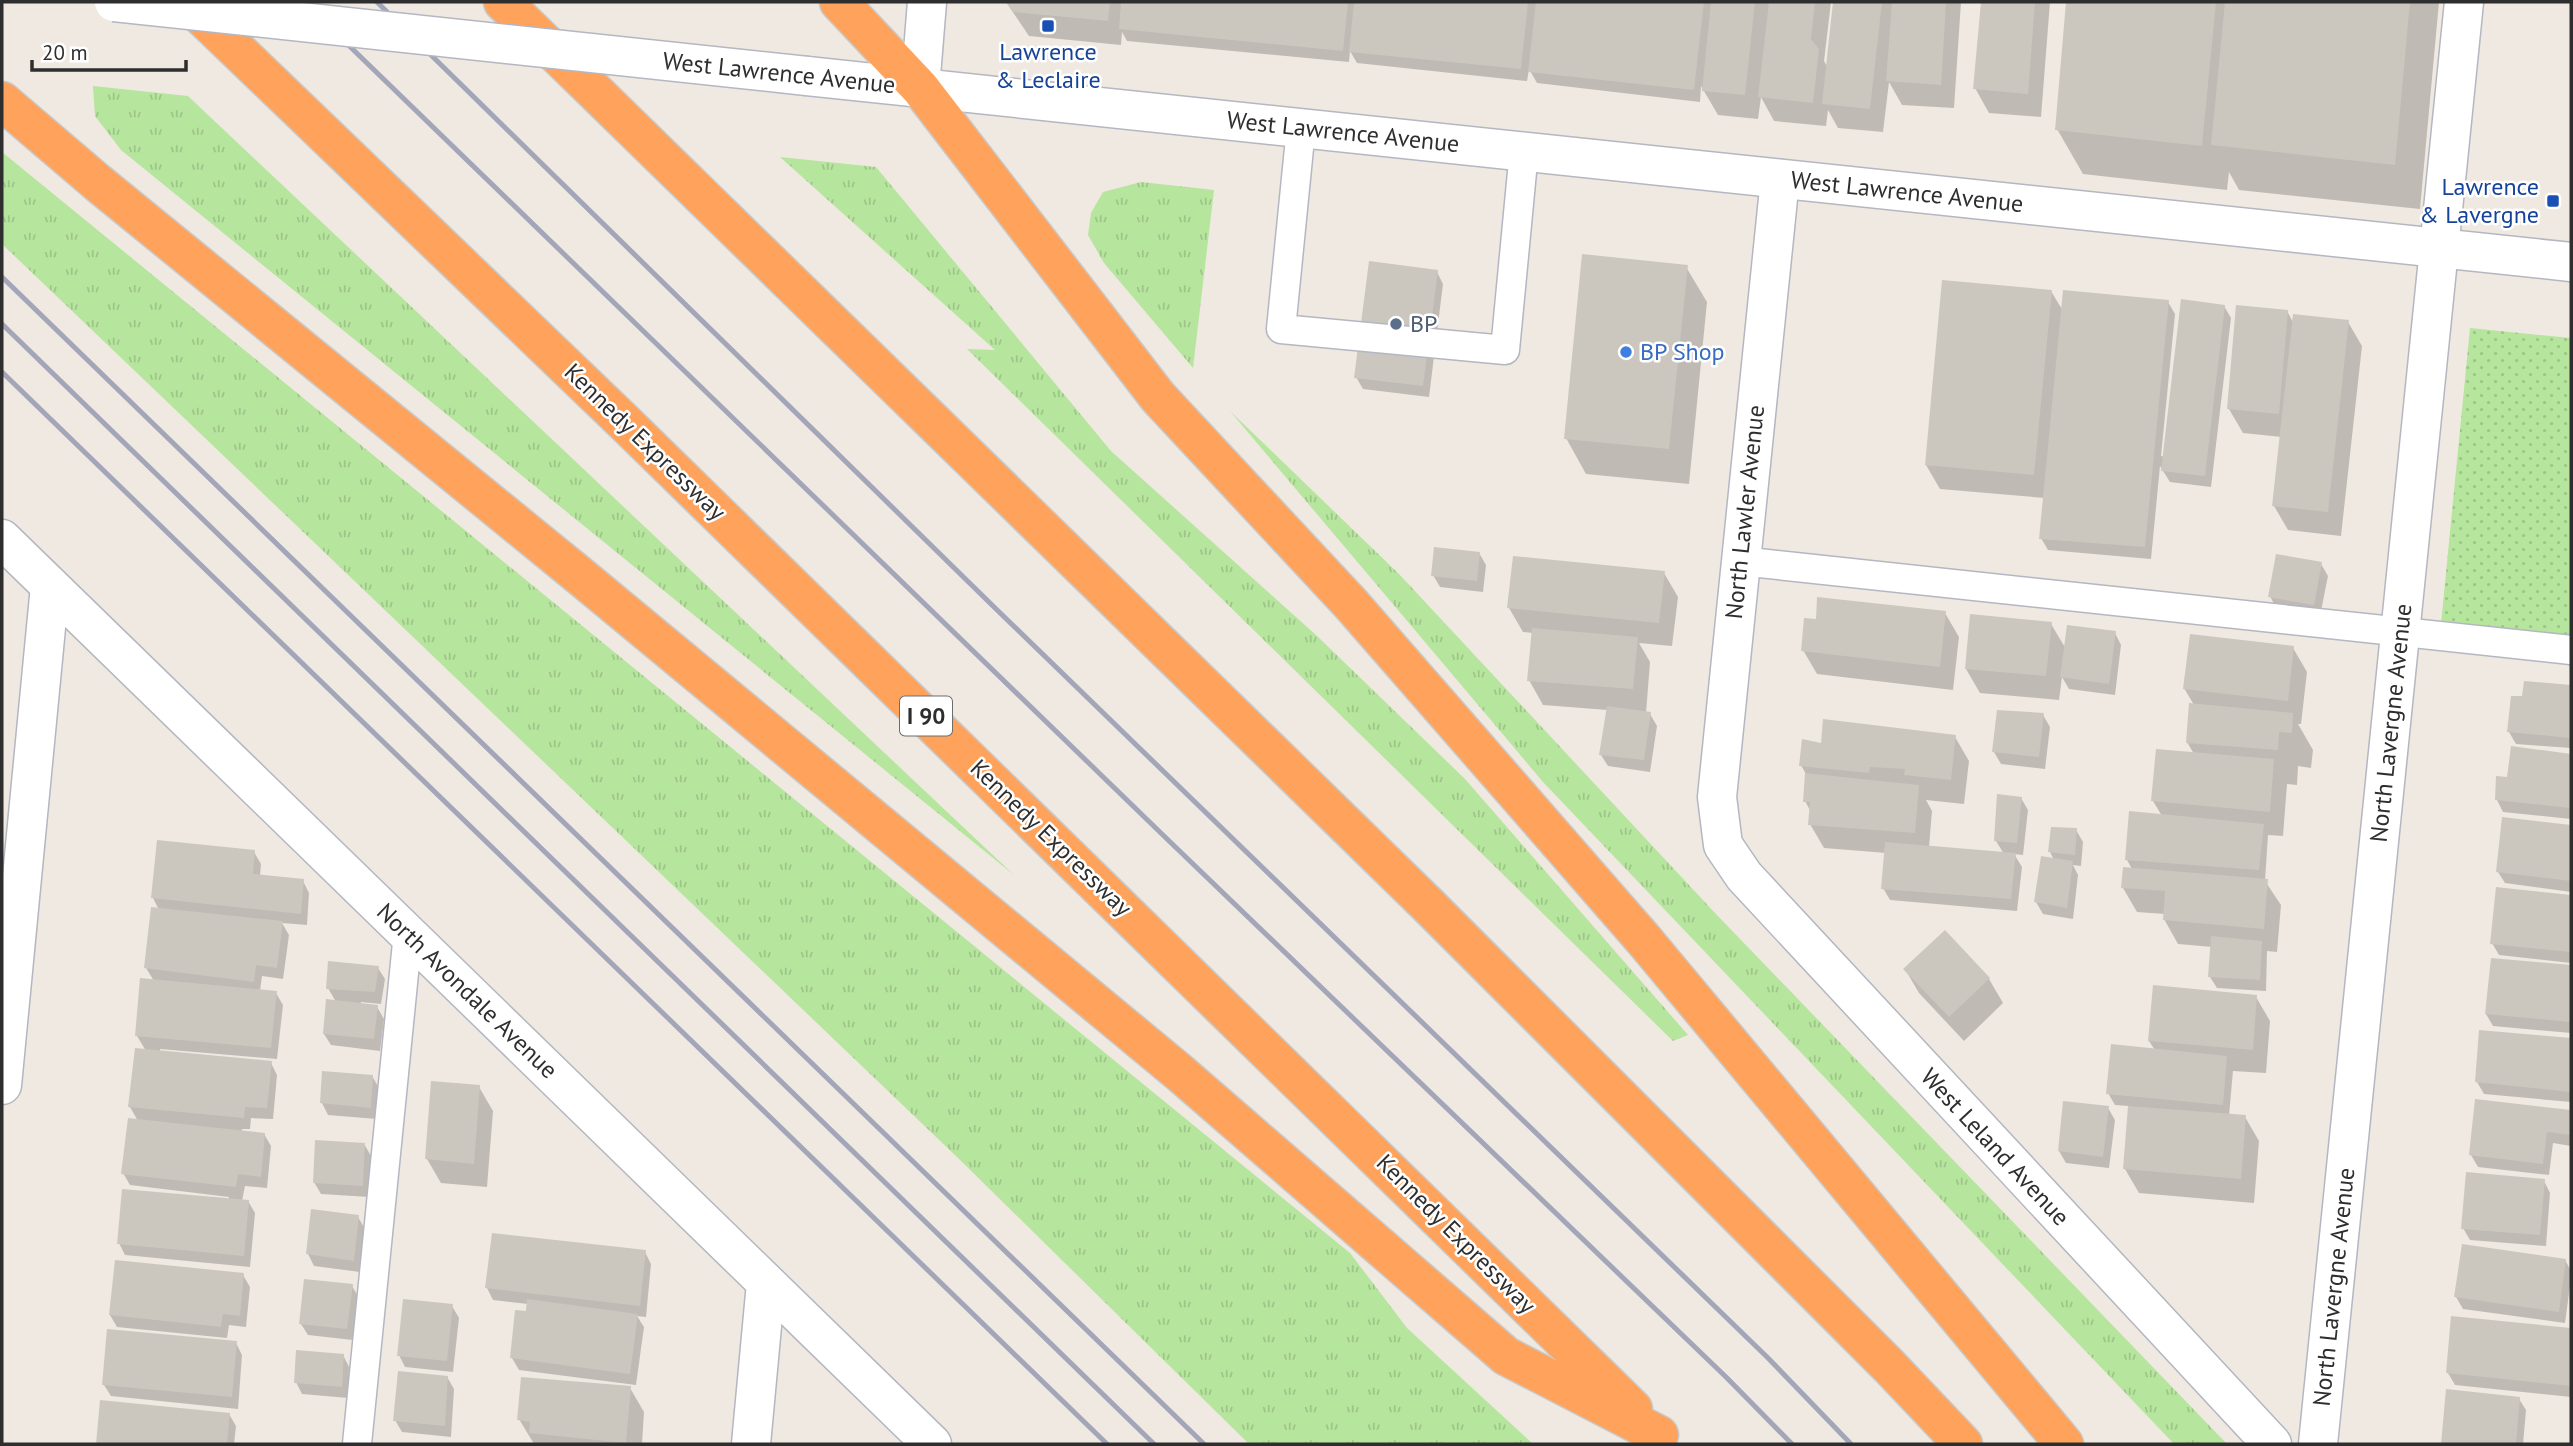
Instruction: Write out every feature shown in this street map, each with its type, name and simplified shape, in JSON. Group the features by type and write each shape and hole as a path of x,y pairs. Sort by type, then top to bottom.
{"highway":[{"name":"Kennedy Expressway","path":"187,2 666,462 1664,1440"},
{"path":"503,2 1428,905 1889,1366 1963,1444"},
{"path":"839,2 920,88 1158,397 1351,604 1644,940 2064,1444"},
{"path":"2,101 98,183 590,584 1180,1073 1506,1356 1664,1440"}],"street":[{"name":"West Lawrence Avenue","path":"114,2 2571,262"},
{"path":"920,88 927,2"},
{"name":"North Lavergne Avenue","path":"2318,1444 2464,2"},
{"name":"North Lawler Avenue","path":"1723,845 1717,797 1780,178"},
{"name":"North Avondale Avenue","path":"2,539 932,1444"},
{"path":"2,1085 50,586"},
{"name":"West Leland Avenue","path":"1723,845 1744,876 2272,1444"},
{"path":"751,1444 766,1283"}],"lane":[{"path":"1301,128 1281,329 1505,350 1524,152"},
{"path":"1740,561 2571,650"},
{"path":"357,1444 408,933"}],"green space":[{"path":"93,86 188,96 1014,875 121,150 95,116"},
{"path":"2,152 1350,1253 1407,1328 1533,1444 1249,1444 957,1157 2,244"},
{"path":"780,157 876,167 1111,451 1316,635 1465,779 1688,1035 1673,1041 967,349 995,350"},
{"path":"1141,182 1214,190 1193,368 1104,263 1088,235 1091,213 1103,192"},
{"path":"2470,328 2571,338 2571,637 2441,624"},
{"path":"1230,411 1399,574 1715,913 2227,1444 2174,1444 1543,782"}],"building":[{"path":"1006,2 1110,2 1108,21 1014,12"},
{"path":"1121,2 1348,2 1343,51 1119,29"},
{"path":"1354,2 1528,2 1521,69 1349,52"},
{"path":"1536,2 1704,2 1694,90 1528,72"},
{"path":"1711,2 1755,2 1745,95 1702,91"},
{"path":"1769,2 1815,2 1811,39 1819,49 1813,103 1758,97"},
{"path":"1833,2 1882,2 1870,109 1822,104"},
{"path":"1892,2 1946,2 1941,85 1886,81"},
{"path":"1981,2 2035,2 2028,94 1973,89"},
{"path":"2066,2 2216,2 2202,146 2055,130"},
{"path":"2225,2 2410,2 2395,165 2211,145"},
{"name":"BP Shop","path":"1582,254 1688,265 1669,449 1564,439"},
{"name":"BP","path":"1369,261 1438,270 1423,386 1354,378"},
{"path":"1942,280 2052,290 2034,475 1925,465"},
{"path":"2063,290 2169,300 2145,547 2039,539"},
{"path":"2181,299 2225,305 2205,476 2161,471"},
{"path":"2236,305 2288,310 2279,414 2227,409"},
{"path":"2293,314 2349,320 2328,512 2272,506"},
{"path":"1434,547 1480,552 1477,581 1431,576"},
{"path":"2276,554 2322,562 2314,605 2268,597"},
{"path":"1513,556 1665,571 1659,623 1507,608"},
{"path":"1817,597 1946,611 1940,667 1801,651 1804,618 1816,619"},
{"path":"1970,614 2052,622 2046,676 1965,669"},
{"path":"2067,625 2116,631 2109,684 2060,677"},
{"path":"1532,628 1638,637 1633,689 1527,681"},
{"path":"2190,634 2294,646 2288,701 2183,689"},
{"path":"2524,681 2571,685 2571,738 2507,732 2511,696 2522,696"},
{"path":"2189,703 2293,713 2292,733 2279,732 2278,750 2186,743"},
{"path":"1607,706 1651,712 1644,760 1599,755"},
{"path":"1997,710 2044,713 2039,757 1992,752"},
{"path":"1823,719 1956,735 1951,780 1904,775 1905,769 1870,767 1869,773 1799,766 1802,739 1821,743"},
{"path":"2511,746 2571,754 2571,808 2495,800 2496,776 2507,777"},
{"path":"2156,749 2274,759 2270,812 2151,801"},
{"path":"1805,773 1919,785 1915,833 1808,825 1810,802 1803,802"},
{"path":"1997,794 2022,797 2017,843 1994,841"},
{"path":"2129,811 2264,824 2259,870 2125,860"},
{"path":"2502,817 2571,825 2571,881 2496,872"},
{"path":"2051,827 2077,828 2075,855 2048,852"},
{"path":"157,840 255,850 253,874 304,879 301,914 151,898"},
{"path":"1885,842 2016,853 2011,899 1881,889"},
{"path":"2041,856 2073,861 2067,908 2034,902"},
{"path":"2123,867 2268,879 2264,929 2163,920 2165,891 2121,888"},
{"path":"2496,887 2571,895 2571,952 2490,944"},
{"path":"151,907 283,921 277,968 256,965 254,982 144,968"},
{"path":"1945,930 1990,978 1949,1017 1903,969"},
{"path":"2211,936 2262,941 2260,980 2208,977"},
{"path":"2491,958 2571,965 2571,1022 2485,1014"},
{"path":"328,961 379,966 375,992 326,989"},
{"path":"140,978 277,991 271,1048 135,1036"},
{"path":"2153,985 2257,995 2253,1050 2148,1041"},
{"path":"326,999 378,1005 374,1039 323,1034"},
{"path":"2479,1030 2571,1038 2571,1092 2475,1082"},
{"path":"2111,1044 2227,1056 2223,1105 2106,1094"},
{"path":"135,1048 272,1061 267,1108 245,1107 244,1118 128,1107"},
{"path":"322,1071 373,1075 371,1108 320,1103"},
{"path":"431,1081 480,1085 474,1164 425,1159"},
{"path":"2475,1099 2571,1110 2571,1135 2547,1132 2543,1164 2469,1155"},
{"path":"2063,1101 2109,1106 2103,1157 2058,1151"},
{"path":"2128,1106 2246,1115 2241,1179 2123,1169"},
{"path":"128,1118 265,1133 261,1177 238,1174 236,1187 121,1174"},
{"path":"315,1140 365,1143 363,1186 313,1183"},
{"path":"2466,1172 2545,1179 2540,1235 2461,1229"},
{"path":"122,1189 249,1200 244,1256 117,1244"},
{"path":"311,1209 359,1215 354,1261 306,1254"},
{"path":"492,1233 646,1250 640,1306 485,1288"},
{"path":"2462,1244 2566,1259 2559,1312 2454,1297"},
{"path":"115,1260 244,1273 240,1316 223,1314 221,1327 109,1315"},
{"path":"304,1279 353,1284 347,1329 299,1324"},
{"path":"403,1299 453,1304 447,1361 397,1356"},
{"path":"527,1299 638,1314 630,1374 510,1358 515,1310 526,1311"},
{"path":"2451,1316 2571,1328 2571,1386 2446,1373"},
{"path":"107,1329 237,1341 232,1397 102,1385"},
{"path":"296,1350 344,1354 342,1387 294,1383"},
{"path":"398,1371 448,1376 445,1426 393,1421"},
{"path":"521,1377 631,1386 626,1443 529,1433 530,1422 517,1420"},
{"path":"2446,1389 2520,1397 2516,1444 2441,1444"},
{"path":"100,1400 230,1413 227,1444 96,1444"}],"railway":[{"path":"304,2 1726,1377 1792,1444"},
{"path":"377,2 993,606 1767,1357 1851,1444"},
{"path":"2,277 1204,1444"},
{"path":"2,324 1154,1444"},
{"path":"2,372 1107,1444"}],"place":[{"name":"Lawrence & Leclaire","path":"1048,26"},
{"name":"Lawrence & Lavergne","path":"2553,201"},
{"name":"BP","path":"1396,324"},
{"name":"BP Shop","path":"1626,352"}]}
